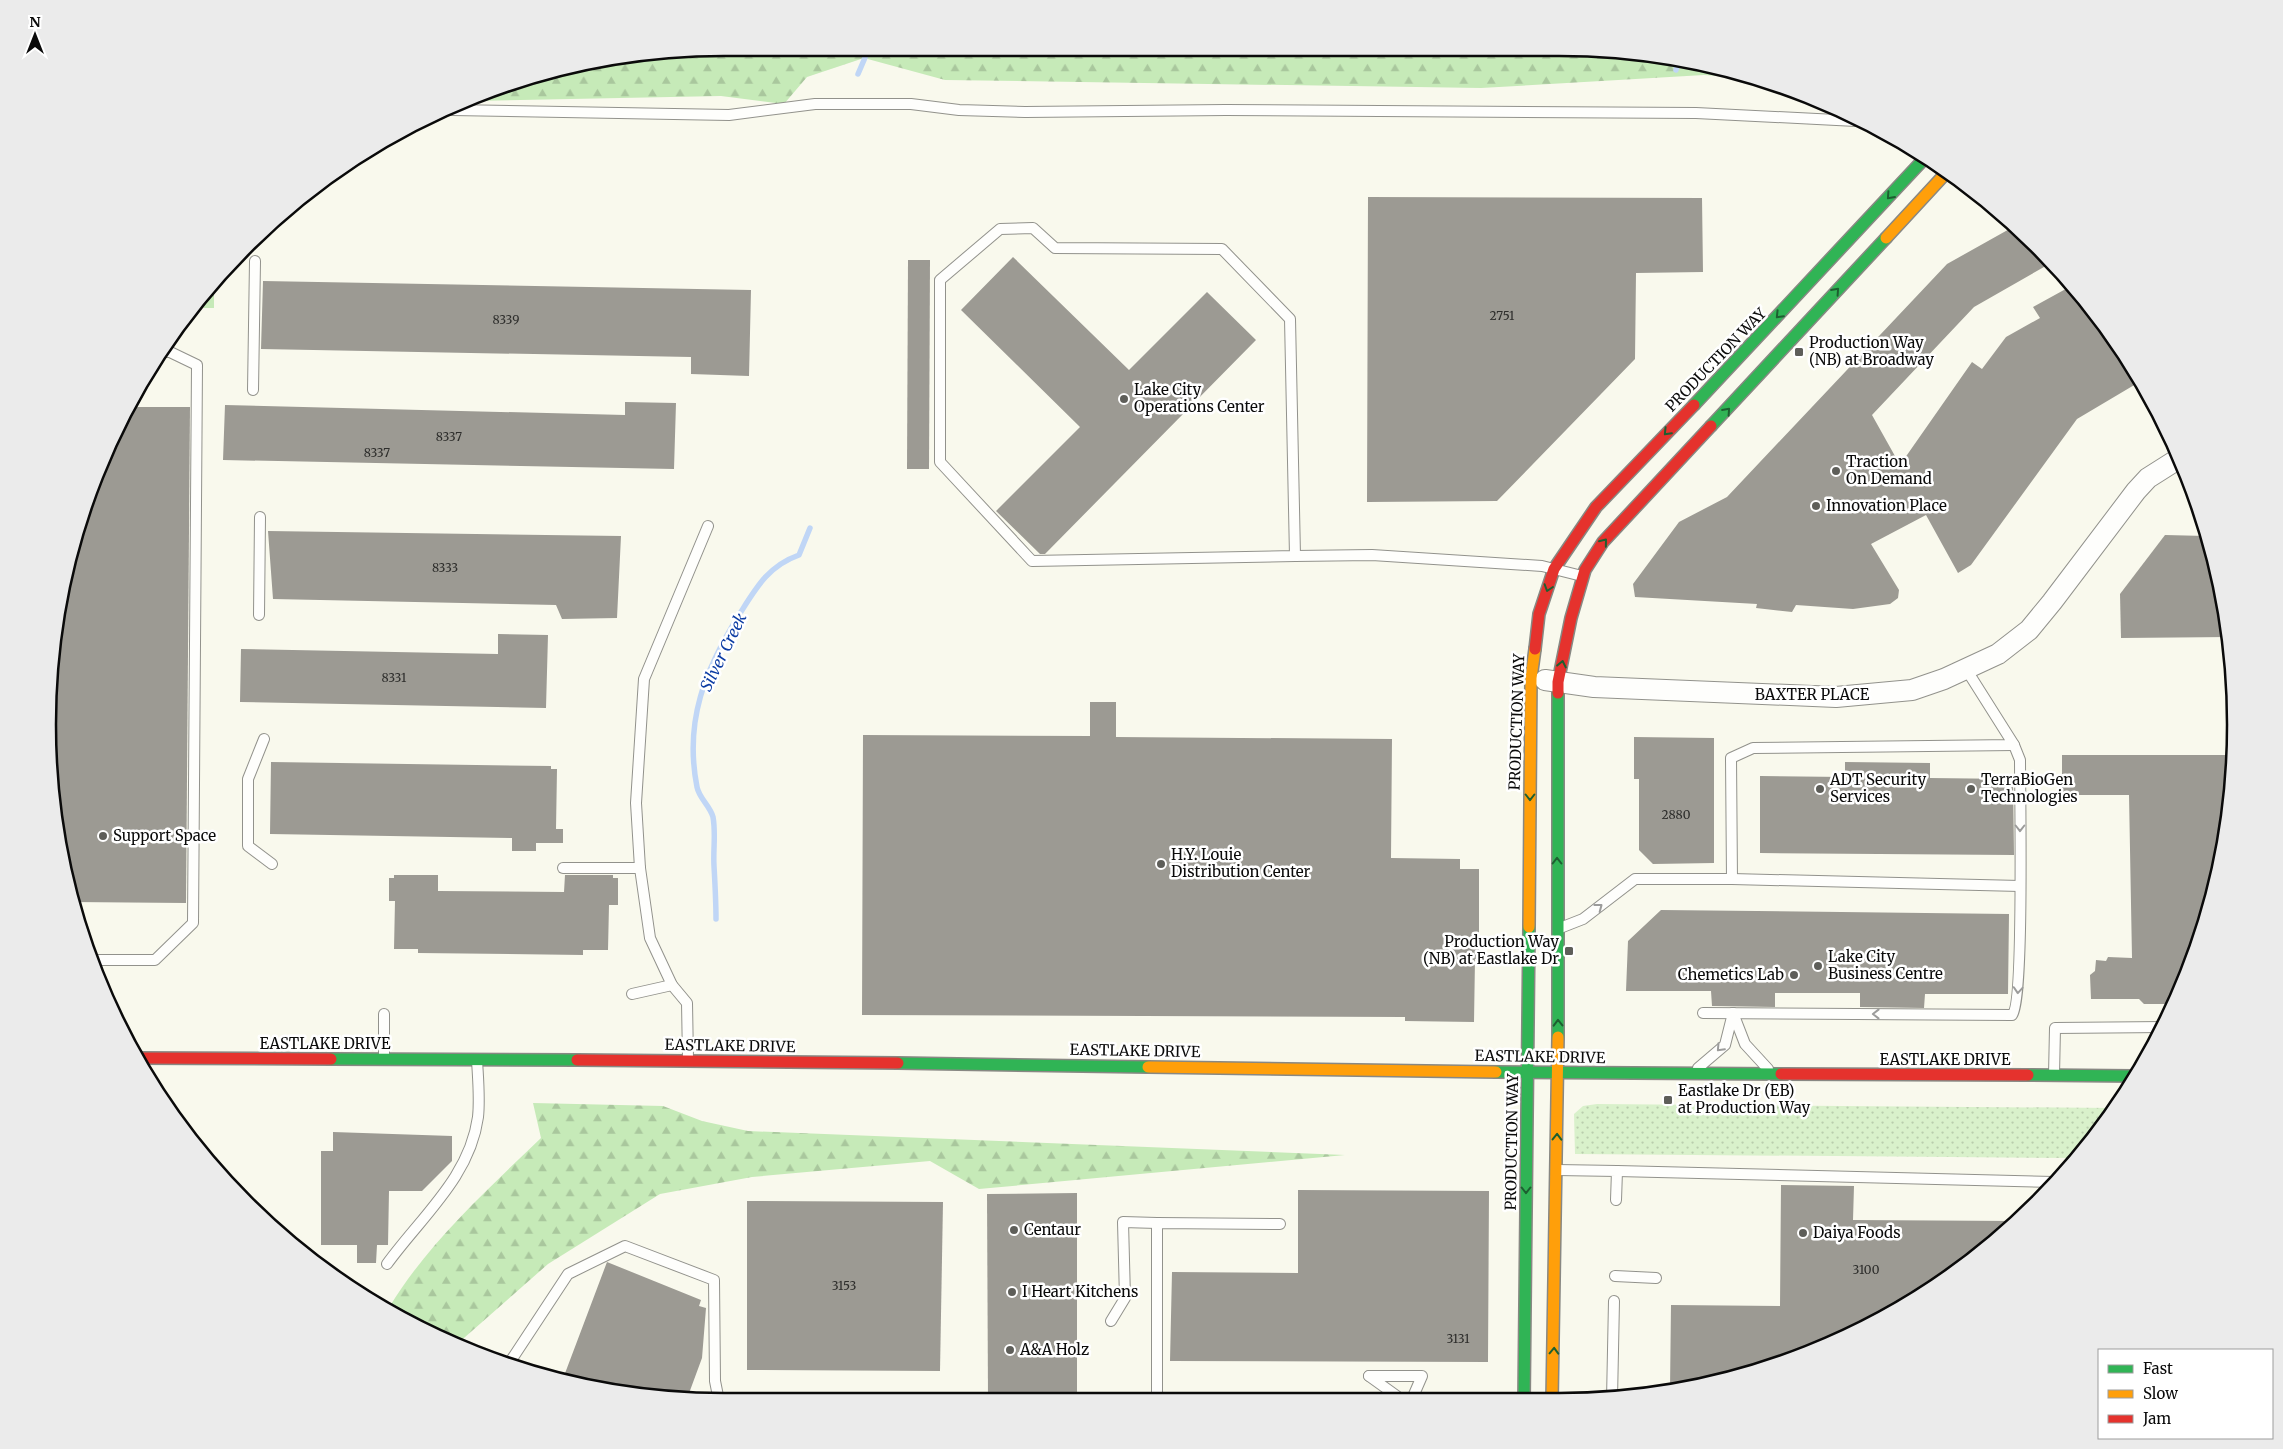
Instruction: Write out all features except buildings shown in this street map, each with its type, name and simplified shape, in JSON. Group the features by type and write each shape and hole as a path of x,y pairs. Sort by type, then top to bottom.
{"street":[{"name":"PRODUCTION WAY","path":"1524,1393 1531,678 1539,614 1554,569 1596,507 1837,254 1920,163"},
{"path":"1552,1393 1558,1072 1558,682 1571,618 1583,576 1603,542 1942,177"},
{"name":"BAXTER PLACE","path":"1531,678 1594,687 1836,697 1912,690 1944,679 1998,654 2029,630 2136,491 2148,478 2173,462"},
{"name":"EASTLAKE DRIVE","path":"145,1058 688,1060 1558,1072 2126,1076"}],"lane":[{"path":"462,110 729,115 815,104 911,104 959,110 1025,112 1226,110 1696,112 1844,120"},
{"path":"1295,556 1290,319 1222,249 1055,248 1032,228 1000,229 940,280 940,462 1032,561 1372,555 1542,566 1583,576"},
{"path":"253,390 255,261"},
{"path":"100,960 155,960 193,923 197,365 170,352"},
{"path":"259,615 260,517"},
{"path":"688,1060 688,1003 672,985 650,938 640,868 636,803 644,679 708,526"},
{"path":"1703,1013 2012,1015 2016,1012 2019,991 2020,760 2014,745 1966,669"},
{"path":"264,739 248,780 248,846 272,864"},
{"path":"1732,879 1730,758 1752,748 2014,745"},
{"path":"564,868 640,868"},
{"path":"1557,929 1583,919 1635,879 1732,879 2020,886"},
{"path":"632,994 672,985"},
{"path":"1692,1073 1725,1045 1733,1013"},
{"path":"1733,1013 1745,1044 1772,1074"},
{"path":"384,1014 384,1059"},
{"path":"2054,1076 2055,1028 2154,1028"},
{"path":"387,1264 410,1233 456,1179 469,1152 478,1117 477,1059"},
{"path":"1556,1170 2045,1182"},
{"path":"1616,1200 1617,1171"},
{"path":"1111,1321 1125,1298 1123,1222 1280,1224"},
{"path":"1157,1223 1157,1393"},
{"path":"513,1358 568,1274 625,1246 714,1280 715,1381 717,1393"},
{"path":"1615,1276 1656,1278"},
{"path":"1612,1390 1614,1301"},
{"path":"1393,1393 1369,1376 1422,1376 1415,1393"}],"green space":[{"path":"724,56 1559,56 1646,62 1718,76 1704,75 1481,88 945,80 864,58 807,77 784,104 721,96 486,101 552,79 594,69 637,62"},
{"path":"214,294 214,308 202,308"},
{"path":"533,1103 663,1106 702,1121 748,1131 1345,1155 979,1189 930,1161 752,1177 660,1194 548,1264 463,1339 391,1304 422,1260 441,1238 541,1138"},
{"path":"1597,1104 2105,1108 2067,1158 1575,1154 1574,1114 1583,1106"}],"waterway":[{"name":"Silver Creek","path":"858,74 866,56"},
{"name":"Silver Creek","path":"716,919 713,817 698,791 694,763 693,740 700,697 716,656 751,596 764,579 779,565 799,555 810,528"}],"traffic: fast":[{"path":"1694,405 1920,163"},
{"path":"1711,426 1886,238"},
{"path":"1558,693 1558,1037"},
{"path":"1524,1393 1529,927"},
{"path":"331,1059 577,1060"},
{"path":"898,1063 1148,1067"},
{"path":"1496,1072 1781,1074"},
{"path":"2028,1075 2126,1076"}],"traffic: slow":[{"path":"1886,238 1942,177"},
{"path":"1529,927 1531,678 1535,649"},
{"path":"1552,1393 1558,1037"},
{"path":"1148,1067 1496,1072"}],"traffic: jam":[{"path":"1535,649 1539,614 1554,569 1596,507 1694,405"},
{"path":"1558,693 1558,682 1571,618 1585,570 1603,542 1711,426"},
{"path":"145,1058 331,1059"},
{"path":"577,1060 898,1063"},
{"path":"1781,1074 2028,1075"}],"place":[{"name":"Production Way (NB) at Broadway","path":"1799,352"},
{"name":"Lake City Operations Center","path":"1124,399"},
{"name":"Traction On Demand","path":"1836,471"},
{"name":"Innovation Place","path":"1816,506"},
{"name":"ADT Security Services","path":"1820,789"},
{"name":"TerraBioGen Technologies","path":"1971,789"},
{"name":"Support Space","path":"103,836"},
{"name":"H.Y. Louie Distribution Center","path":"1161,864"},
{"name":"Production Way (NB) at Eastlake Dr","path":"1569,951"},
{"name":"Lake City Business Centre","path":"1818,966"},
{"name":"Chemetics Lab","path":"1794,975"},
{"name":"Eastlake Dr (EB) at Production Way","path":"1668,1100"},
{"name":"Centaur","path":"1014,1230"},
{"name":"Daiya Foods","path":"1803,1233"},
{"name":"I Heart Kitchens","path":"1012,1292"},
{"name":"A&A Holz","path":"1010,1350"}]}
